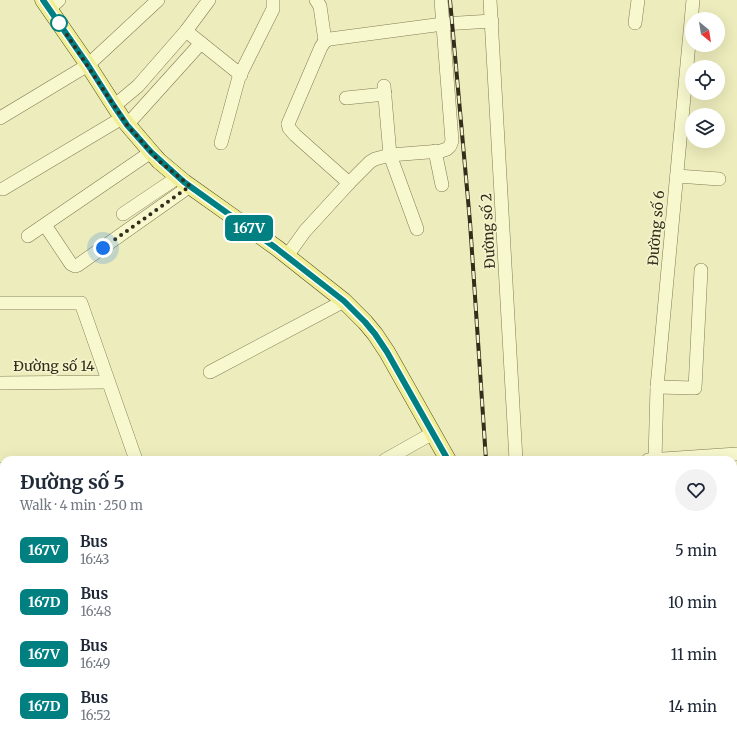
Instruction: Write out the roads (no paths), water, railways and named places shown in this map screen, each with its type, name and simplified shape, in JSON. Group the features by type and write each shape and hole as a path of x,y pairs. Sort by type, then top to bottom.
{"main road":[{"path":"51,3 121,116 151,152 184,182 287,256 344,301 365,322 381,343 446,456"}],"street":[{"path":"0,118 88,65 158,0"},
{"path":"121,116 138,86 186,31 209,0"},
{"path":"221,143 241,75 272,9 273,0"},
{"path":"316,0 320,6 325,42"},
{"path":"287,256 305,231 370,162 390,155 441,151 450,146 452,141 441,0"},
{"name":"Đường số 2","path":"490,0 516,456"},
{"path":"635,23 638,0"},
{"name":"Đường số 6","path":"655,456 657,387 693,0"},
{"path":"349,183 295,135 289,128 288,124 321,47 325,42 330,39 443,24 492,21"},
{"path":"186,31 241,75"},
{"path":"3,189 121,116 201,43"},
{"path":"346,98 385,90 390,155 417,229"},
{"path":"434,151 442,185"},
{"path":"28,236 151,152"},
{"path":"677,176 719,179"},
{"path":"45,225 71,264 75,266 184,182"},
{"path":"123,214 184,182"},
{"path":"657,387 695,388 700,270"},
{"path":"210,372 344,301"},
{"path":"0,303 81,303 135,456"},
{"name":"Đường số 14","path":"0,383 108,382"},
{"path":"393,456 433,433"}],"railway":[{"path":"450,0 470,222 486,456"}]}
